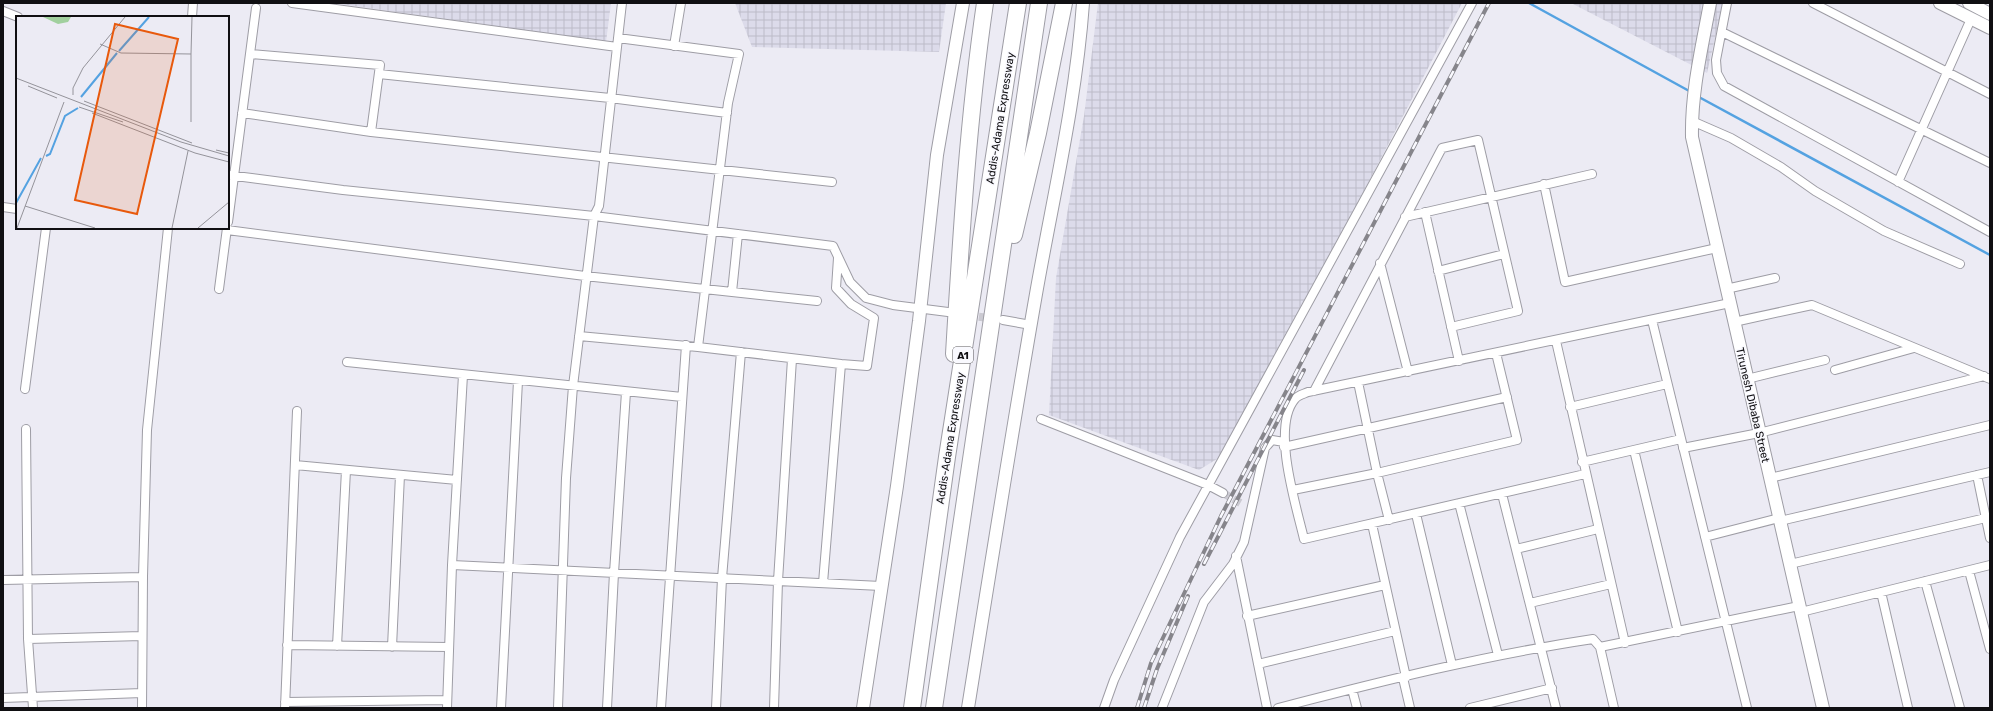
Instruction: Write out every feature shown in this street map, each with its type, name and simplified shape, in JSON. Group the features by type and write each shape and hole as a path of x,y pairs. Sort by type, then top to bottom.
{"highway":[{"path":"947,457 970,144 979,46 985,3"},
{"name":"Addis-Adama Expressway","path":"912,708 947,457 1018,3"},
{"name":"Addis-Adama Expressway","path":"934,708 1039,3"},
{"path":"989,337 1038,133 1064,3"}],"street":[{"path":"192,16 193,3"},
{"path":"292,3 617,43 674,46 739,54 727,113 698,347"},
{"path":"558,708 566,478 573,386 585,276 594,216 598,206 622,3"},
{"path":"674,46 681,3"},
{"path":"862,708 921,307 938,155 963,3"},
{"path":"968,708 1031,325 1069,117 1081,36 1083,3"},
{"path":"1104,708 1114,680 1180,537 1472,3"},
{"name":"Tirunesh Dibaba Street","path":"1710,3 1697,76 1692,120 1696,156 1823,708"},
{"path":"1728,3 1716,60 1717,73 1724,86 1990,232"},
{"path":"1813,3 1990,94"},
{"path":"1940,3 1990,28"},
{"path":"1969,3 1990,14"},
{"path":"229,201 231,175 242,113 256,8"},
{"path":"3,11 16,16"},
{"path":"1898,182 1971,19"},
{"path":"1722,32 1990,163"},
{"path":"250,54 380,65 371,132"},
{"path":"379,74 610,98 727,113"},
{"path":"242,113 371,132 604,156 832,182"},
{"path":"1692,120 1731,138 1781,167 1815,191 1884,231 1960,264"},
{"path":"1314,390 1442,148 1478,140 1518,311 1451,328"},
{"path":"1405,217 1592,174"},
{"path":"231,175 343,190 594,216 833,246 850,282 866,298 893,305 921,307 948,312"},
{"path":"1544,184 1565,282 1717,248"},
{"path":"3,207 16,209"},
{"path":"1425,212 1459,361"},
{"path":"229,227 585,276 817,301"},
{"path":"25,389 46,229"},
{"path":"142,708 142,577 147,430 168,229"},
{"path":"219,289 227,229"},
{"path":"732,292 738,234"},
{"path":"1438,271 1504,254"},
{"path":"579,336 686,345 792,359 867,366 874,318 851,304 836,288 838,256"},
{"path":"1380,263 1408,372"},
{"path":"1726,289 1775,278"},
{"path":"1585,474 1304,539 1284,444 1285,426 1289,409 1295,398 1314,390 1408,372 1730,303"},
{"path":"1734,322 1812,305 1987,377"},
{"path":"1003,320 1031,325"},
{"path":"1652,320 1747,708"},
{"path":"1556,341 1582,462 1625,643"},
{"path":"661,708 686,345"},
{"path":"1835,370 1914,348"},
{"path":"716,708 722,578 741,352"},
{"path":"1293,490 1377,473 1517,440 1496,353"},
{"path":"774,708 778,581 792,359"},
{"path":"1747,379 1825,360"},
{"path":"347,362 682,397"},
{"path":"823,583 841,364"},
{"path":"297,411 285,705 447,704 452,565 463,374"},
{"path":"1683,448 1759,433 1987,377"},
{"path":"501,708 507,568 518,380"},
{"path":"1358,382 1388,520"},
{"path":"1570,407 1667,384"},
{"path":"608,708 614,573 626,392"},
{"path":"1162,708 1204,602 1233,564 1244,542 1249,528 1250,508 1265,448 1272,440 1284,444 1507,397"},
{"path":"1041,419 1208,485 1222,493"},
{"path":"1770,478 1990,425"},
{"path":"26,429 28,639 33,708"},
{"path":"1582,462 1681,438"},
{"path":"1634,450 1678,632"},
{"path":"295,465 457,480"},
{"path":"337,646 346,470"},
{"path":"1705,537 1990,472"},
{"path":"392,647 400,475"},
{"path":"1977,475 1988,517 1990,538"},
{"path":"1502,494 1556,708"},
{"path":"1459,503 1498,655"},
{"path":"1242,504 1250,508"},
{"path":"1416,514 1452,665"},
{"path":"1790,564 1988,517"},
{"path":"1372,524 1405,677 1410,708"},
{"path":"1516,549 1598,529"},
{"path":"1236,556 1267,708"},
{"path":"452,565 881,586"},
{"path":"1600,647 1881,592 1990,565"},
{"path":"1969,570 1990,649"},
{"path":"3,580 142,577"},
{"path":"1925,581 1960,708"},
{"path":"1530,603 1611,584"},
{"path":"1248,616 1385,585"},
{"path":"1881,592 1908,708"},
{"path":"1258,664 1395,631"},
{"path":"28,639 142,636"},
{"path":"1278,708 1309,704 1352,689 1452,665 1541,647 1593,639 1600,647 1614,708"},
{"path":"287,646 449,647"},
{"path":"1470,708 1552,688"},
{"path":"1352,689 1357,708"},
{"path":"3,698 142,693"}],"shaded area":[{"path":"333,3 611,3 606,42"},
{"path":"735,3 946,3 939,52 752,47"},
{"path":"1098,3 1462,3 1237,434 1217,459 1199,470 1049,415 1056,278 1084,116"},
{"path":"1571,3 1723,3 1707,73"}],"waterway":[{"path":"1529,3 1691,92"},
{"path":"1697,96 1990,255"}],"tunnel":[{"path":"967,315 995,319"},
{"path":"1223,493 1242,504"}],"railway":[{"path":"1137,708 1151,663 1221,516 1489,3"},
{"path":"1204,564 1304,370"},
{"path":"1144,708 1157,669 1188,596"}]}
